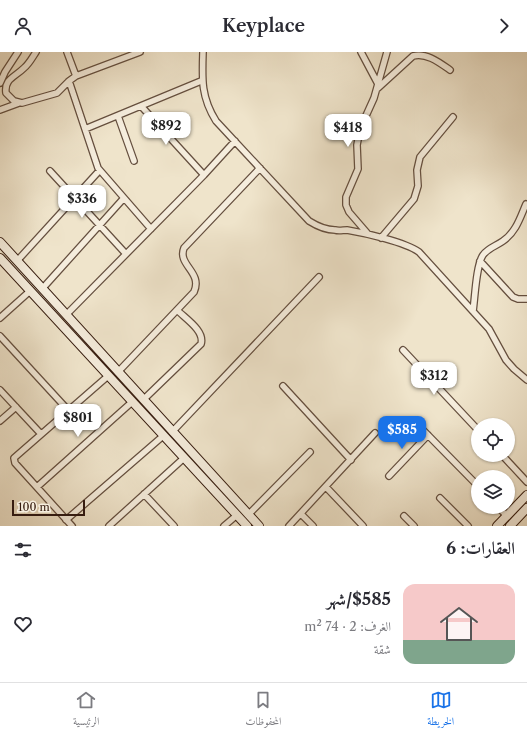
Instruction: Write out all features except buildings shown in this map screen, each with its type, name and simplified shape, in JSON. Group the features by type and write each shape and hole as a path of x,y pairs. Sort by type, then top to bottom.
{"street":[{"path":"0,83 18,52"},
{"path":"19,103 7,96 6,84 10,78 25,67 36,52"},
{"path":"67,52 76,76"},
{"path":"0,110 19,103 57,93 76,76 140,52"},
{"path":"203,52 202,81 204,95 212,115 314,224 328,230 345,230 381,238 412,247 419,252 492,332 506,360 527,380"},
{"path":"361,52 378,86"},
{"path":"369,235 349,212 346,205 346,197 358,169 357,145 360,129 378,86 387,52"},
{"path":"378,86 413,56 418,54 428,55 450,70"},
{"path":"69,81 99,171 151,229"},
{"path":"85,129 202,81"},
{"path":"141,106 204,175"},
{"path":"118,116 134,161"},
{"path":"381,238 414,199 418,186 417,170 420,158 453,117"},
{"path":"66,315 204,175 235,141"},
{"path":"118,372 194,292 197,284 195,276 183,258 184,248 260,168"},
{"path":"16,261 99,171"},
{"path":"50,172 126,254"},
{"path":"42,289 124,198"},
{"path":"473,311 480,261 487,251 504,240 515,230 526,204"},
{"path":"0,242 259,526"},
{"path":"1,260 247,526"},
{"path":"480,261 513,297 518,299 527,299"},
{"path":"172,432 319,277"},
{"path":"0,318 30,291"},
{"path":"143,400 202,344 200,332 177,310"},
{"path":"0,336 68,410"},
{"path":"403,350 471,423"},
{"path":"96,362 103,356"},
{"path":"72,526 15,463 14,458 108,376"},
{"path":"283,386 350,460"},
{"path":"0,390 41,434"},
{"path":"37,487 132,402"},
{"path":"0,421 16,407"},
{"path":"419,426 471,479"},
{"path":"289,526 375,433"},
{"path":"389,476 428,435"},
{"path":"66,520 163,436"},
{"path":"248,515 310,452"},
{"path":"109,526 184,458"},
{"path":"508,462 527,482"},
{"path":"326,487 363,526"},
{"path":"144,494 171,525"},
{"path":"224,501 230,495"},
{"path":"497,526 527,495"},
{"path":"440,498 468,526"},
{"path":"514,524 527,508"},
{"path":"301,514 313,526"},
{"path":"224,526 236,515"},
{"path":"404,516 414,526"}]}
